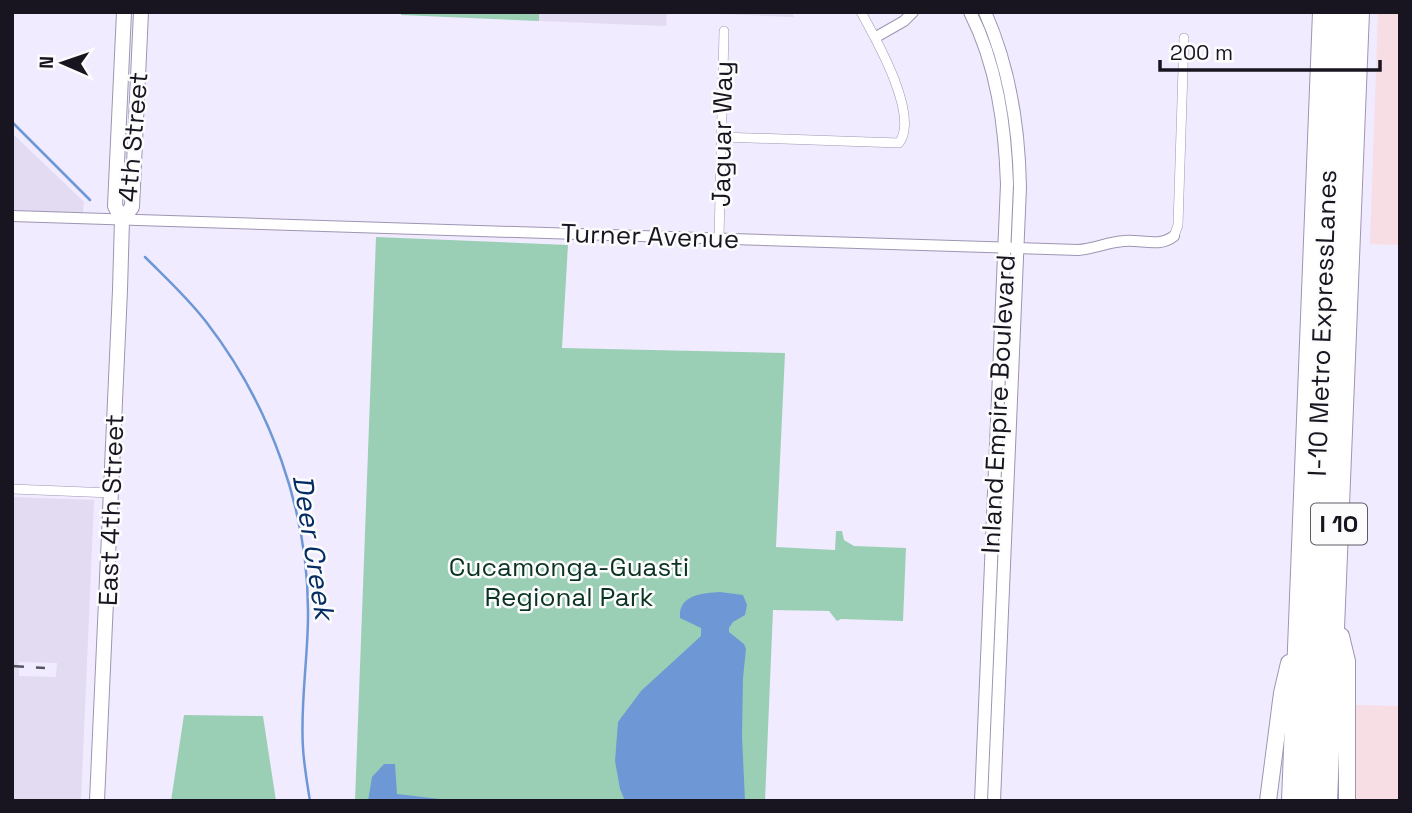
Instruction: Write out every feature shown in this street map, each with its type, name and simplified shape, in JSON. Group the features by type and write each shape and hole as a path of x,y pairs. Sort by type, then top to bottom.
{"highway":[{"name":"I 10","path":"1290,801 1321,12"},
{"name":"I-10 Metro ExpressLanes","path":"1303,801 1336,12"},
{"name":"I-10 Metro ExpressLanes","path":"1316,801 1348,12"},
{"name":"I 10","path":"1329,801 1361,12"},
{"path":"1336,611 1347,661 1347,801"},
{"path":"1268,801 1282,693 1297,626"}],"main road":[{"name":"4th Street","path":"124,12 115,205 122,220 132,206 141,12"},
{"name":"Inland Empire Boulevard","path":"970,12 989,62 1004,128 1011,248 994,801"},
{"name":"Inland Empire Boulevard","path":"981,801 1011,248 1020,187 1017,125 1004,63 985,12"},
{"name":"East 4th Street","path":"97,801 122,220"}],"street":[{"path":"722,137 898,143 903,138 905,126 900,97 876,37 861,12"},
{"path":"876,37 914,12"},
{"name":"Jaguar Way","path":"719,238 724,31"},
{"path":"1174,236 1178,225 1184,38"},
{"name":"Turner Avenue","path":"12,216 1011,248 1091,249 1124,241 1161,242 1174,236"},
{"path":"12,489 112,493"}],"shaded area":[{"path":"539,12 667,12 666,26 539,21"},
{"path":"667,12 792,12 794,17"},
{"path":"1378,12 1400,12 1400,245 1370,244"},
{"path":"12,133 84,202 83,213 12,211"},
{"path":"12,497 94,500 81,801 12,801","holes":["19,662 57,663 56,677 19,676"]},
{"path":"1355,705 1400,706 1400,801 1356,801"}],"green space":[{"path":"401,12 539,12 539,21 401,15"},
{"name":"Cucamonga-Guasti Regional Park","path":"376,237 568,245 562,348 785,353 776,547 835,550 836,531 842,531 844,540 854,546 906,548 903,621 837,621 829,611 773,610 765,801 355,801"},
{"path":"184,715 263,716 276,801 171,801"}],"water":[{"path":"720,592 743,595 747,605 745,615 733,622 729,628 729,632 744,644 746,649 742,736 745,801 625,801 615,761 618,722 641,691 701,636 701,628 680,618 683,604 692,597"},
{"path":"384,764 395,764 397,794 457,801 368,801 372,777"}],"waterway":[{"name":"Deer Creek","path":"12,122 90,200"},
{"name":"Deer Creek","path":"145,257 193,306 229,355 267,424 282,461 302,537 307,576 308,632 302,731 310,801"}],"railway":[{"path":"12,666 45,668"}]}
